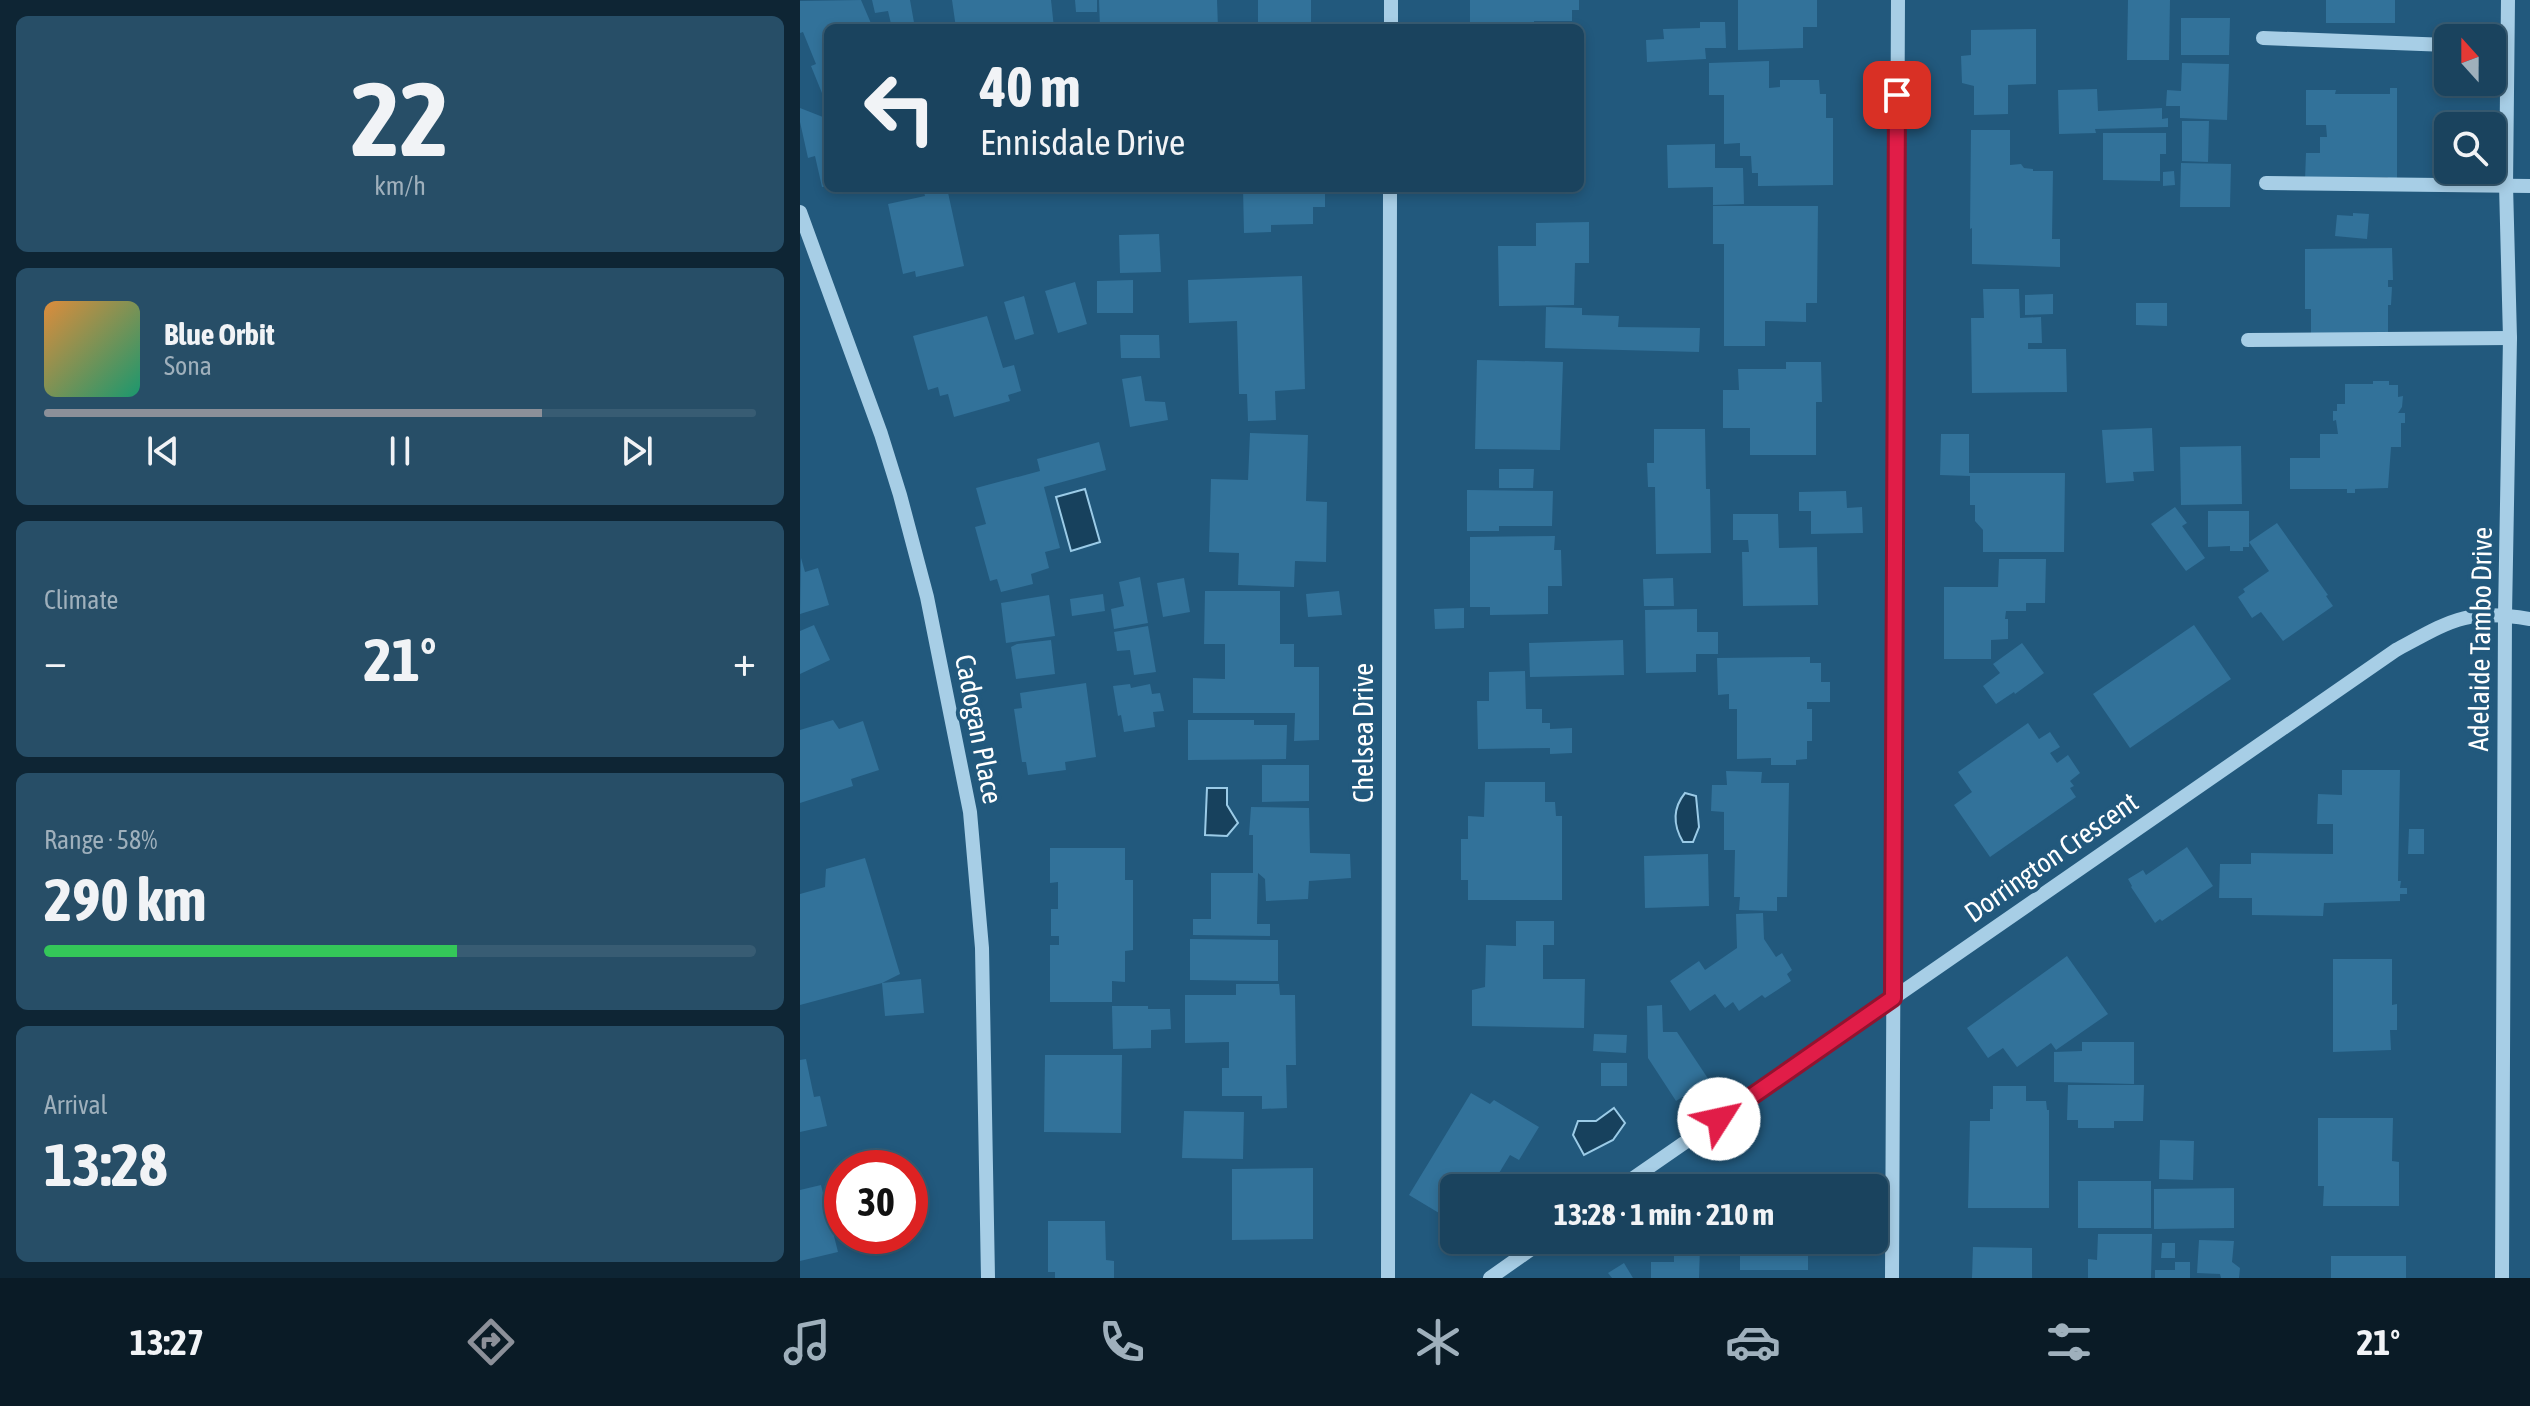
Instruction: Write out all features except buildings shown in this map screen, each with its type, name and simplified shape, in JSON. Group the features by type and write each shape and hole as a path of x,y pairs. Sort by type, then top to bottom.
{"street":[{"path":"1391,0 1391,24"},
{"path":"1892,1278 1898,0"},
{"name":"Adelaide Tambo Drive","path":"2502,1278 2505,615 2510,338 2506,185 2508,0"},
{"path":"2263,38 2434,44"},
{"path":"2266,183 2530,186"},
{"name":"Chelsea Drive","path":"1388,1278 1390,192"},
{"name":"Cadogan Place","path":"800,212 881,434 900,495 927,597 970,812 982,948 988,1278"},
{"path":"2248,340 2510,338"},
{"name":"Dorrington Crescent","path":"1639,1174 2396,650 2448,622 2474,615 2530,619"},
{"path":"1490,1278 1524,1254"}],"water":[{"path":"1085,489 1100,542 1071,551 1056,497"},
{"path":"1207,788 1227,788 1227,805 1238,823 1227,836 1205,835"},
{"path":"1685,793 1696,796 1699,827 1693,842 1683,842 1676,823 1676,811"},
{"path":"1614,1108 1625,1123 1613,1140 1584,1155 1573,1135 1578,1121 1596,1121"}],"route":[{"path":"1719,1119 1893,998 1897,95"}]}
